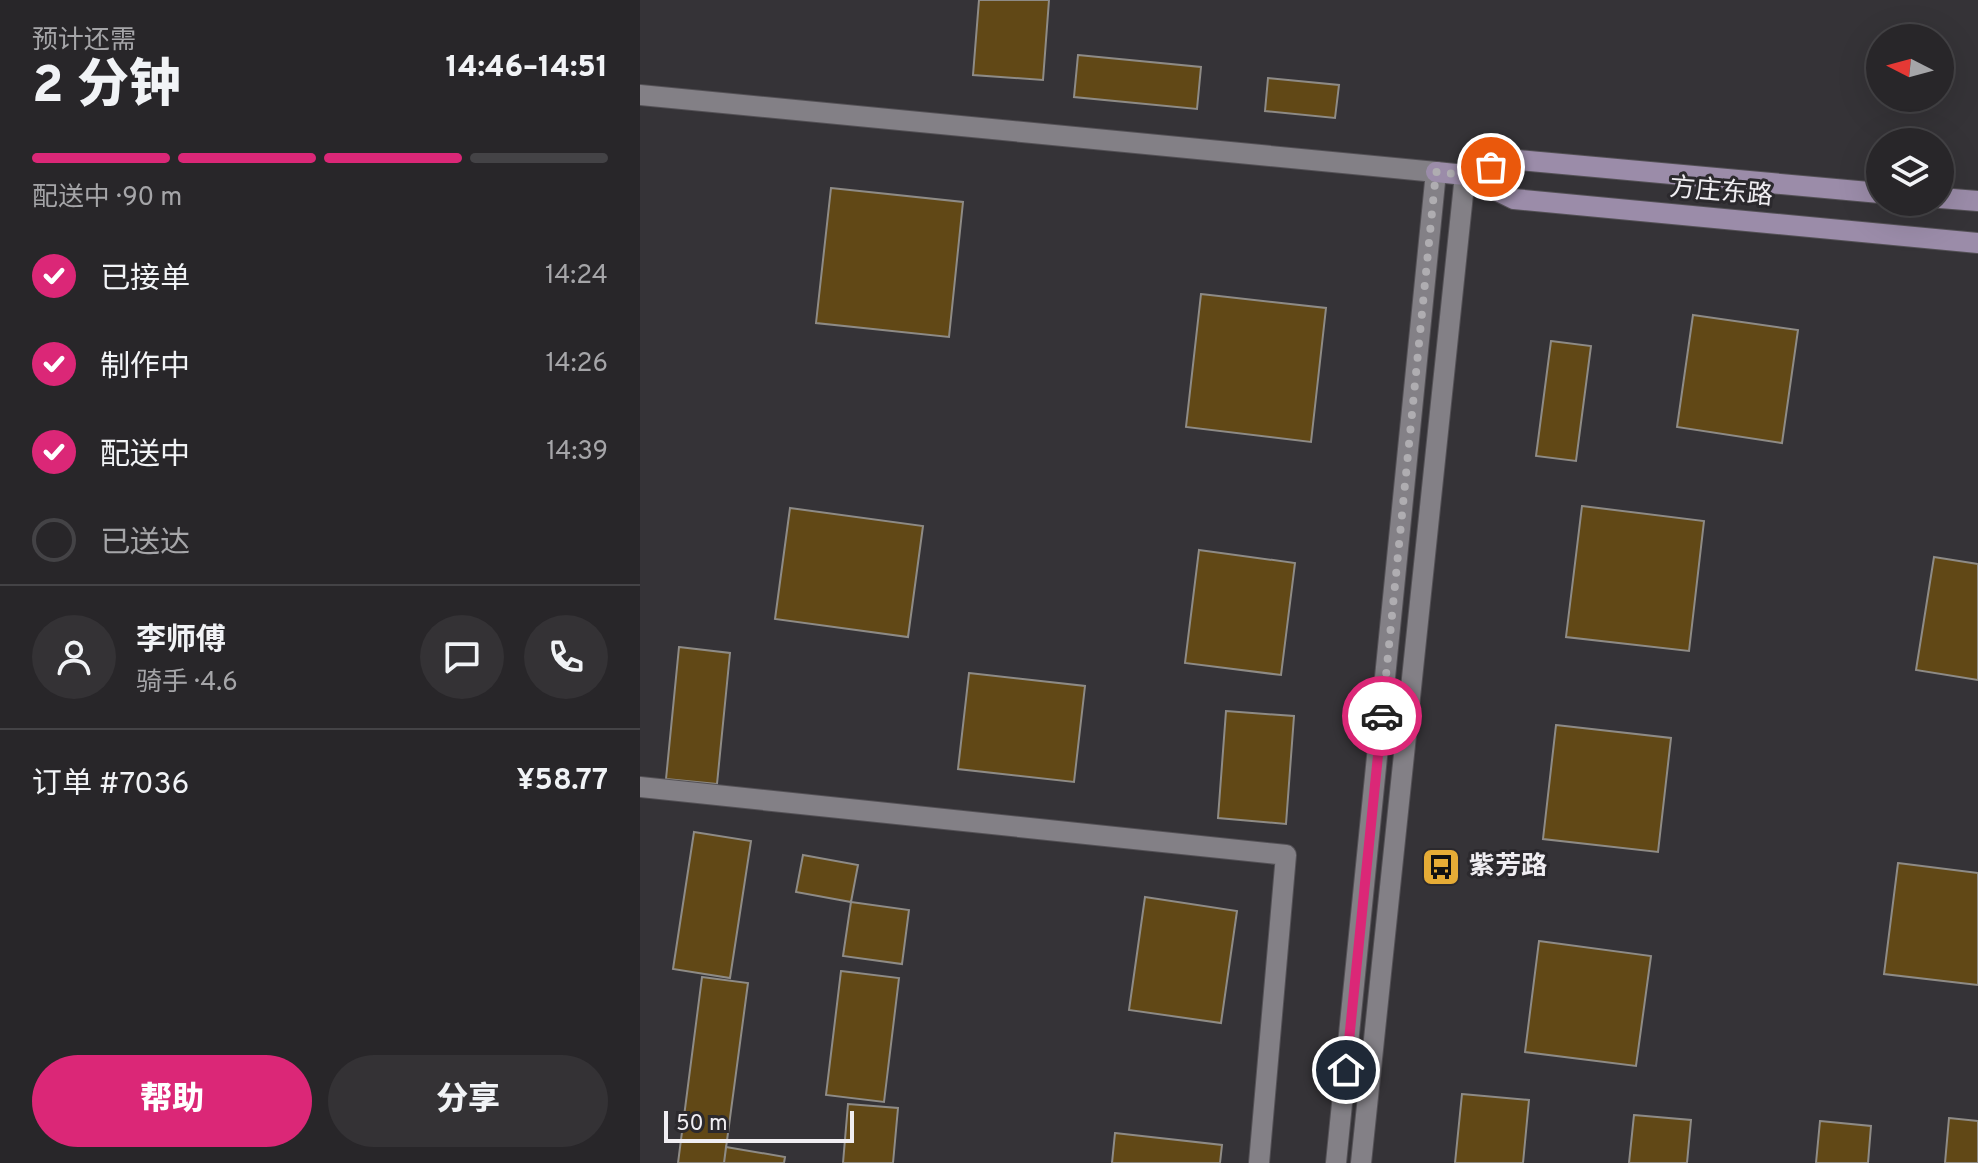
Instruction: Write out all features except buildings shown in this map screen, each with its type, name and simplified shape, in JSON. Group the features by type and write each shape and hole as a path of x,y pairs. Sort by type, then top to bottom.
{"main road":[{"path":"1436,172 1465,175 1518,160 1866,192"},
{"name":"方庄东路","path":"1465,175 1514,199 1978,243"},
{"path":"1954,199 1978,201"}],"street":[{"path":"640,95 1436,172 1336,1163"},
{"path":"1361,1163 1465,175"},
{"path":"640,787 1286,855 1259,1163"}],"way so far":[{"path":"1382,716 1436,172 1465,175 1491,167"}],"place":[{"name":"紫芳路","path":"1441,867"}],"route":[{"path":"1346,1070 1382,716"}]}
